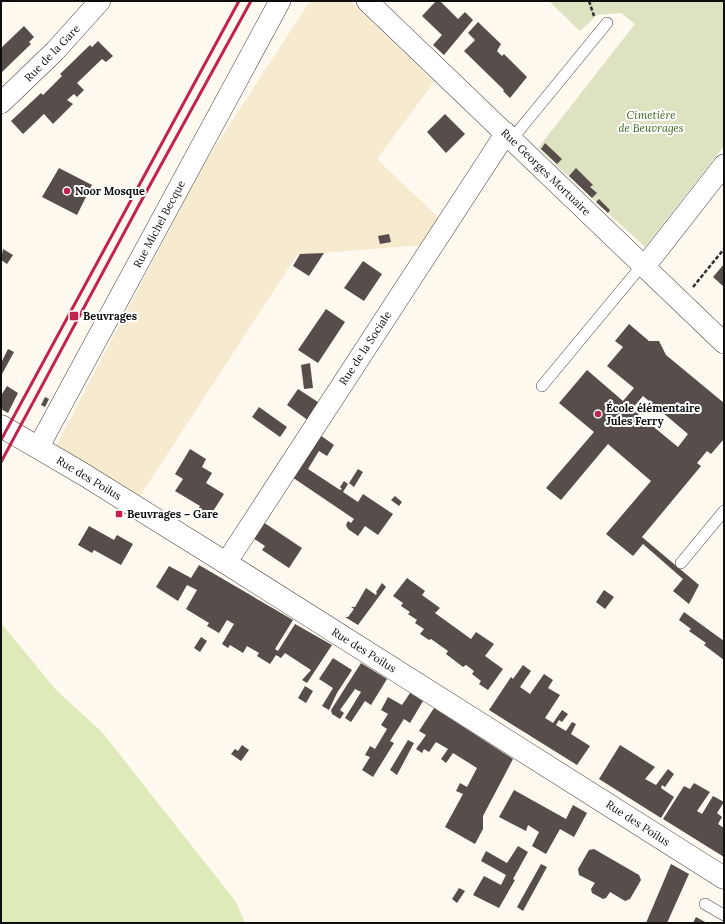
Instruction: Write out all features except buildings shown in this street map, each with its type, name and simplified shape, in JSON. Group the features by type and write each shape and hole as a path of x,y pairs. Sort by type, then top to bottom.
{"street":[{"name":"Rue de la Gare","path":"1,102 55,51 100,1"},
{"name":"Rue Michel Becque","path":"38,448 280,1"},
{"name":"Rue Georges Mortuaire","path":"367,1 724,343"},
{"name":"Rue de la Sociale","path":"226,563 509,136"},
{"path":"644,265 724,165"},
{"name":"Rue des Poilus","path":"1,426 226,563 724,878"}],"lane":[{"path":"509,136 607,23"},
{"path":"542,386 644,265"},
{"path":"681,563 724,511"},
{"path":"705,904 724,915"}],"path":[{"path":"681,301 724,250"}],"shaded area":[{"path":"310,1 350,1 434,82 377,159 440,219 423,245 297,255 138,499 55,448 202,167"}],"green space":[{"name":"Cimetière de Beuvrages","path":"549,1 724,1 724,146 645,247 538,148 635,24 621,13 597,15 580,31"},
{"path":"1,623 56,690 102,732 236,902 245,923 1,923"}],"railway":[{"path":"1,440 239,1"},
{"path":"1,462 139,205 251,1"}],"place":[{"name":"Noor Mosque","path":"67,191"},
{"name":"Beuvrages","path":"74,316"},
{"name":"École élémentaire Jules Ferry","path":"598,414"},
{"name":"Beuvrages – Gare","path":"119,514"}]}
